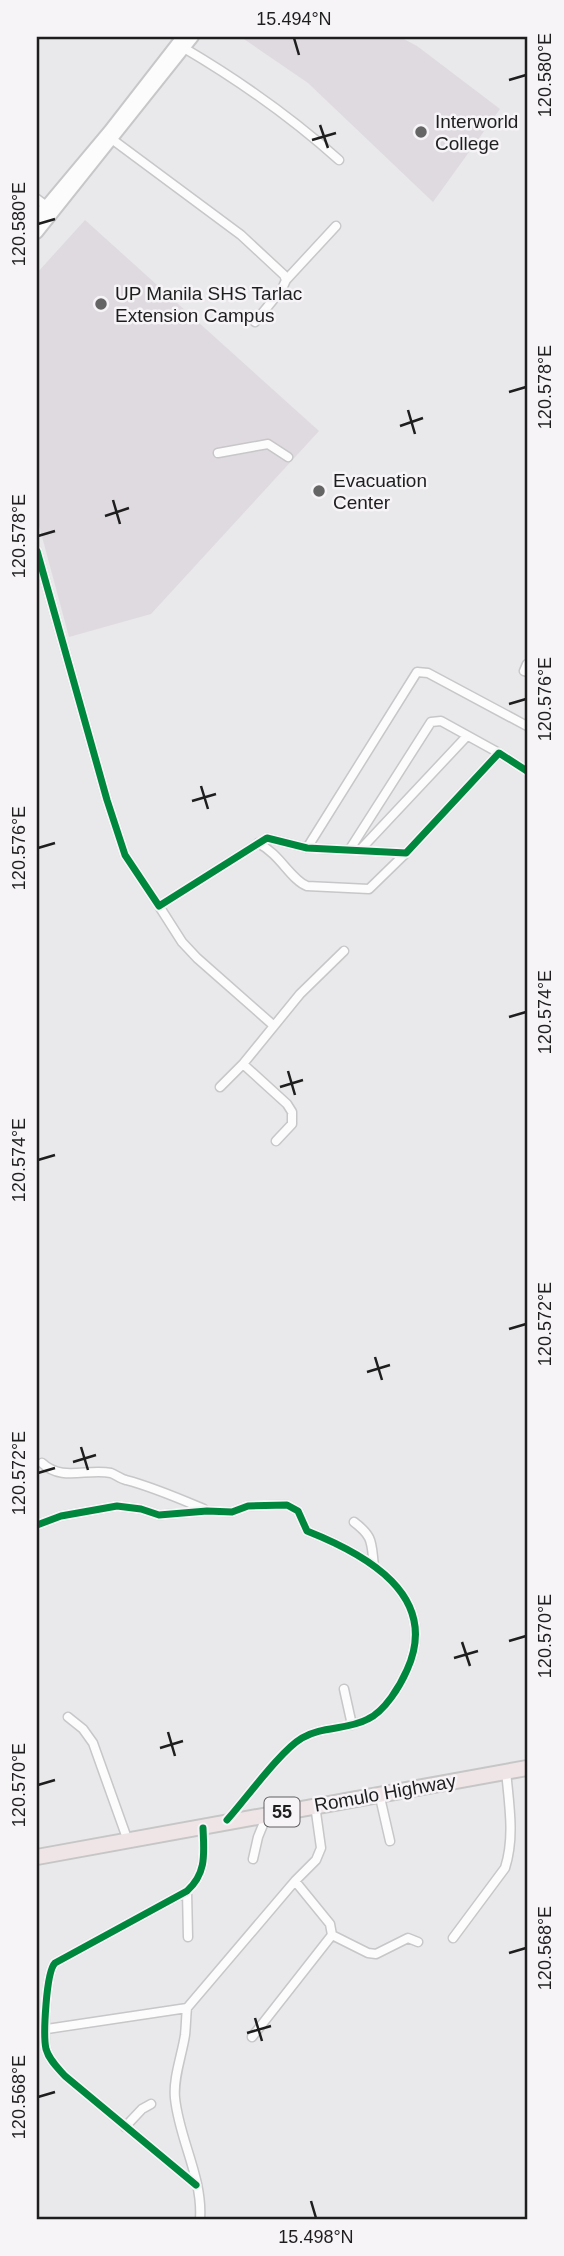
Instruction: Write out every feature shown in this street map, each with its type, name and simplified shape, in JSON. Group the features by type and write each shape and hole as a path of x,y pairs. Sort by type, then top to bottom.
{"highway":[{"name":"Romulo Highway","path":"37,1857 527,1768"}],"main road":[{"path":"37,217 109,137 183,42 193,37"},
{"path":"38,230 45,206"}],"street":[{"path":"183,42 260,96 339,160"},
{"path":"109,137 241,235 278,268 286,280"},
{"path":"255,322 282,289 286,280 336,226"},
{"path":"218,453 268,444 288,457"},
{"path":"37,551 125,855 183,942 197,958 273,1025"},
{"path":"527,664 524,671 527,673"},
{"path":"307,848 417,671 428,673 527,726"},
{"path":"350,849 431,722 441,721 526,766"},
{"path":"360,850 467,736"},
{"path":"258,843 279,857 304,886 366,890 375,886 499,753"},
{"path":"159,906 258,843 271,838 307,848 406,853"},
{"path":"279,857 293,846"},
{"path":"220,1087 243,1064 273,1025 344,951"},
{"path":"243,1064 287,1104 292,1112 292,1124 276,1140"},
{"path":"42,1463 47,1468 70,1475 111,1474 147,1485 207,1511"},
{"path":"37,1525 61,1516 117,1506 159,1515 232,1512 248,1506 287,1506 298,1511 307,1531 334,1542 374,1566 398,1586 409,1605 416,1631 414,1656 399,1689 370,1719 303,1737 288,1749 227,1821"},
{"path":"354,1522 371,1538 374,1566"},
{"path":"344,1689 352,1725"},
{"path":"68,1717 83,1729 99,1754 128,1841"},
{"path":"453,1938 505,1868 511,1836 506,1771"},
{"path":"379,1793 390,1841"},
{"path":"200,2219 196,2185 174,2096 187,2008 320,1854 315,1805"},
{"path":"253,1859 267,1815"},
{"path":"196,2185 65,2076 51,2060 46,2048 47,1997 50,1968 55,1963 187,1891 201,1874 205,1861 203,1828"},
{"path":"252,2037 332,1935 330,1924 295,1881"},
{"path":"187,1891 188,1937"},
{"path":"332,1935 368,1953 376,1954 408,1938 418,1942"},
{"path":"47,2029 187,2008"},
{"path":"125,2127 142,2109 151,2105"}],"shaded area":[{"name":"Interworld College","path":"241,37 400,37 417,46 500,109 433,202 308,83"},
{"path":"85,220 319,431 151,614 69,637 37,518 37,273"}],"cycle path":[{"path":"37,551 125,855 159,906 267,838 307,848 406,853 499,753 527,771"},
{"path":"37,1525 61,1516 117,1506 159,1515 232,1512 248,1506 287,1505 298,1511 307,1531 373,1565 392,1581 406,1599 414,1620 415,1643 407,1670 386,1704 374,1715 360,1722 310,1734 293,1744 227,1820"},
{"path":"196,2185 65,2076 47,2053 45,2031 47,1991 55,1963 187,1891 201,1870 204,1854 203,1828"}],"place":[{"name":"Interworld College","path":"421,132"},
{"name":"UP Manila SHS Tarlac Extension Campus","path":"101,304"},
{"name":"Evacuation Center","path":"319,491"}]}
